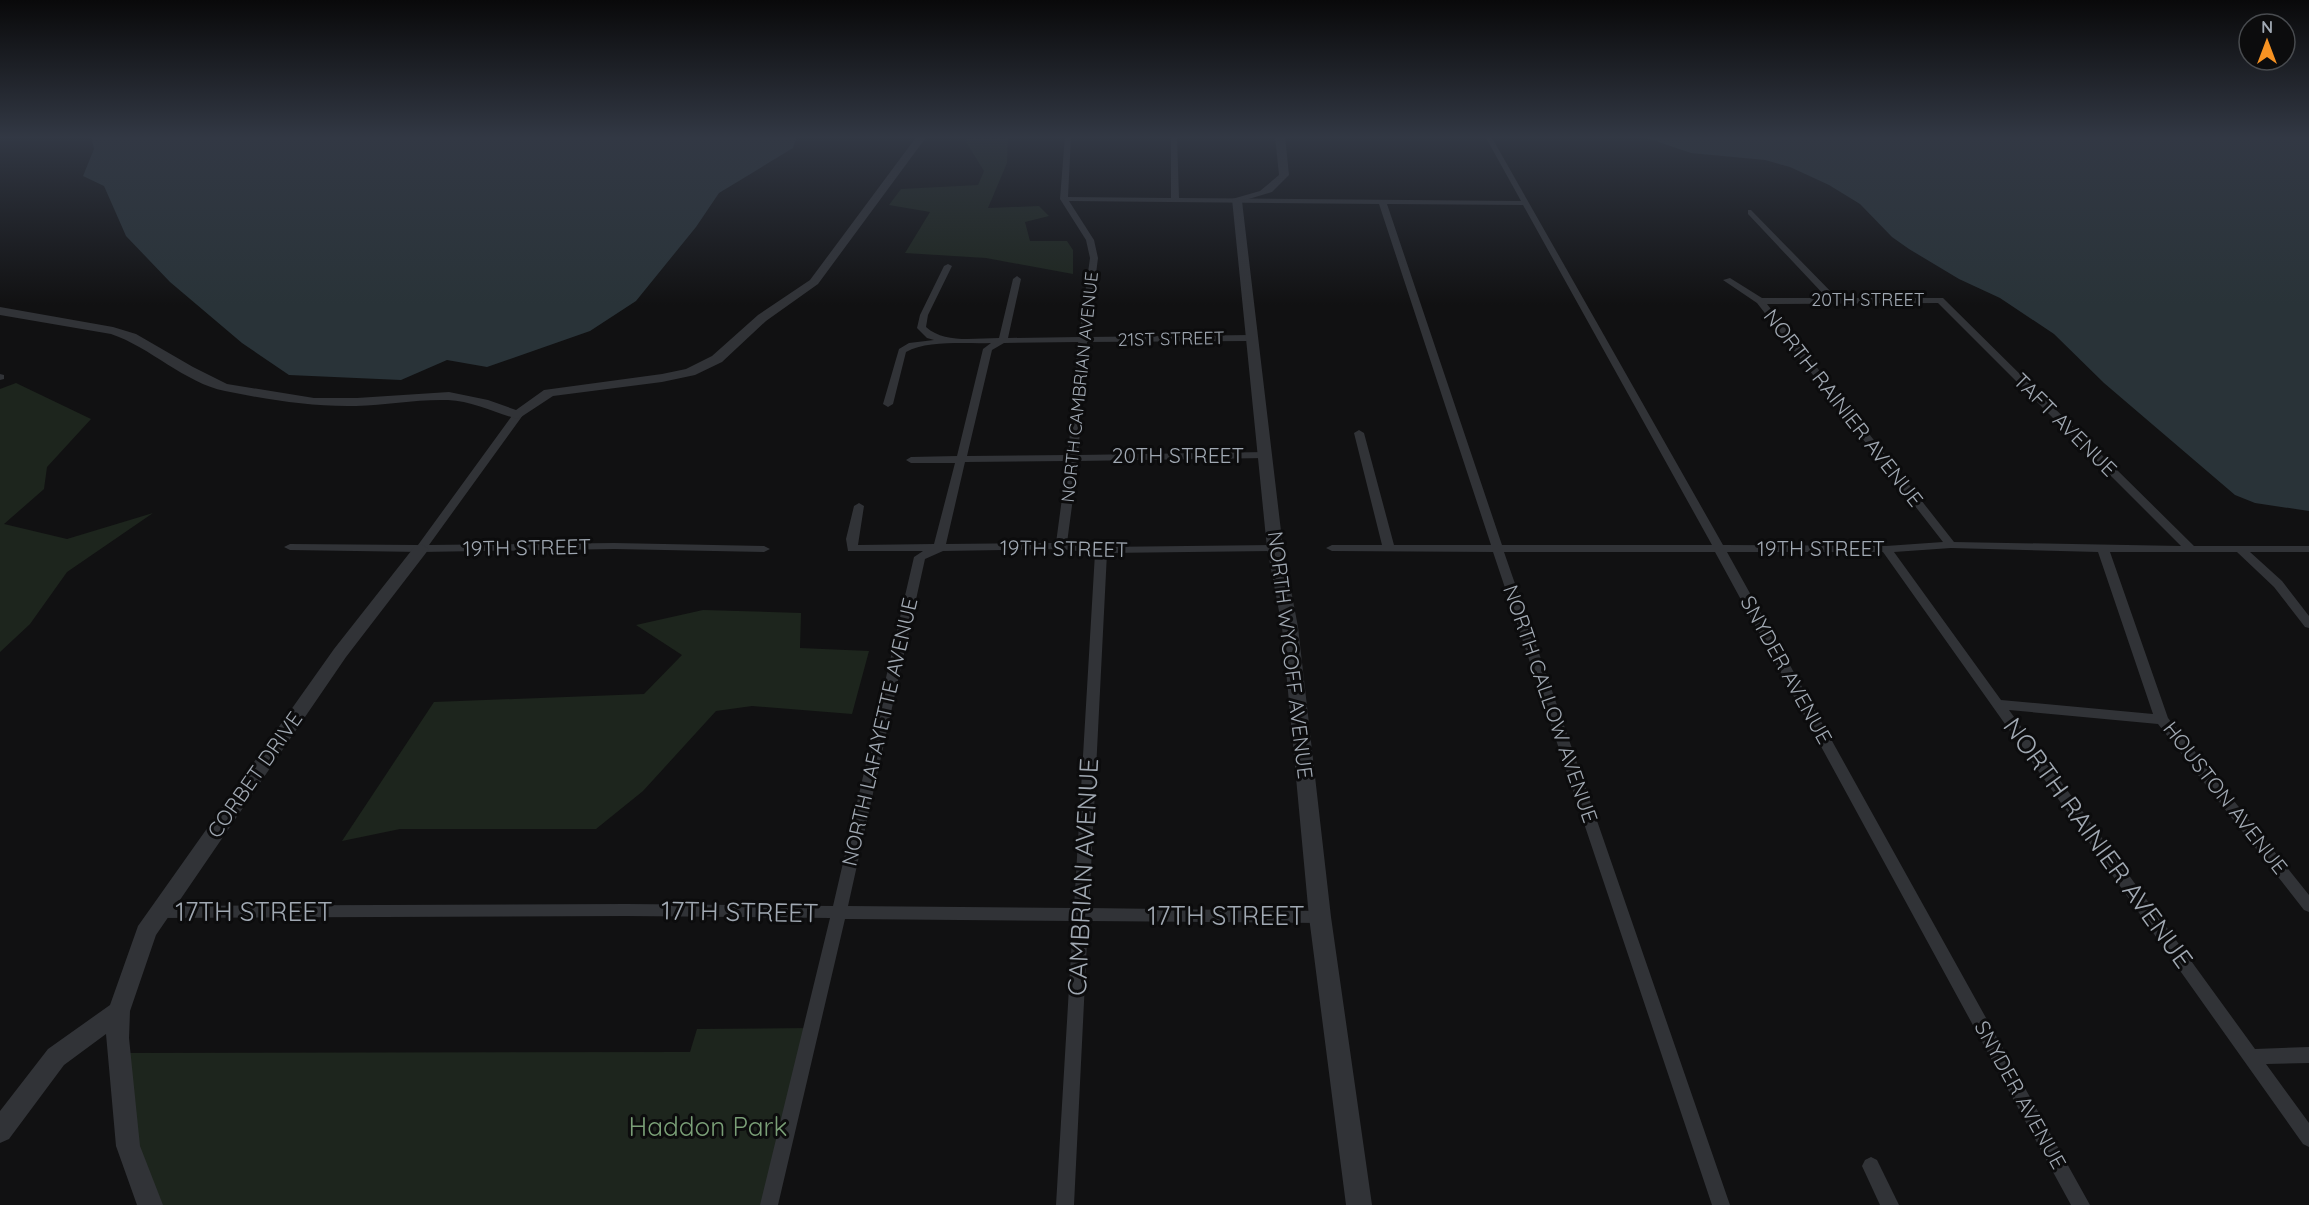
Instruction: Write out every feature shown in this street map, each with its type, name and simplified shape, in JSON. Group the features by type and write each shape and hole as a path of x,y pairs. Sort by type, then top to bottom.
{"street":[{"path":"0,311 113,331 132,337 188,370 223,387 314,402 357,402 449,396 483,403 518,415 549,393 662,378 690,372 717,359 762,318 814,282 880,192"},
{"path":"1064,192 1064,198 1524,202"},
{"path":"1175,192 1175,198"},
{"path":"1237,199 1257,196 1265,192"},
{"name":"SNYDER AVENUE","path":"1519,192 1720,550 2081,1205"},
{"name":"NORTH CAMBRIAN AVENUE","path":"1061,546 1094,258 1090,240 1064,198"},
{"name":"NORTH WYCOFF AVENUE","path":"1237,199 1250,338 1266,455 1275,548 1290,627 1320,917 1359,1205"},
{"name":"NORTH CALLOW AVENUE","path":"1382,201 1497,548 1721,1205"},
{"path":"1751,212 1833,299"},
{"path":"948,266 924,315 921,328 930,336 948,341"},
{"path":"939,549 988,349 1002,340 1017,279"},
{"name":"NORTH RAINIER AVENUE","path":"1726,280 1760,301 1951,545"},
{"name":"20TH STREET","path":"1760,301 1940,300"},
{"name":"TAFT AVENUE","path":"1940,300 2191,549"},
{"name":"21ST STREET","path":"888,404 902,351 912,345 948,341 1250,338"},
{"name":"CORBET DRIVE","path":"150,1205 128,1146 117,1038 119,1011 146,932 341,651 421,549 518,415"},
{"path":"1359,433 1389,548"},
{"name":"20TH STREET","path":"910,460 1266,455"},
{"name":"19TH STREET","path":"859,506 852,549 1061,546 1101,550 1275,548"},
{"name":"19TH STREET","path":"1332,548 1720,550 1886,549 1951,545 2103,549 2309,549"},
{"name":"19TH STREET","path":"290,547 421,549 614,546 764,549"},
{"name":"NORTH LAFAYETTE AVENUE","path":"769,1205 839,913 920,558 939,549"},
{"name":"NORTH RAINIER AVENUE","path":"1886,549 2309,1138"},
{"name":"HOUSTON AVENUE","path":"2103,549 2162,720 2309,906"},
{"name":"CAMBRIAN AVENUE","path":"1065,1205 1101,550"},
{"path":"2241,550 2278,584 2309,624"},
{"path":"1998,704 2162,720"},
{"name":"17TH STREET","path":"160,912 626,910 1320,917"},
{"path":"0,1131 56,1057 119,1011"},
{"path":"2252,1057 2309,1055"},
{"path":"1871,1166 1890,1205"}],"green space":[{"path":"899,192 995,192 988,208 1039,206 1049,216 1025,222 1030,241 1067,241 1073,250 1073,274 986,258 905,253 930,212 889,205"},
{"path":"16,383 91,419 47,467 44,489 4,524 67,539 153,513 67,572 30,624 0,652 0,389"},
{"path":"703,610 801,613 800,648 869,651 852,714 752,706 716,711 643,791 596,829 400,829 342,841 434,702 644,694 682,655 636,625"},
{"name":"Haddon Park","path":"811,1028 769,1205 150,1205 120,1053 690,1052 697,1029"}],"shaded area":[{"path":"107,192 720,192 696,227 636,301 590,331 487,367 447,360 401,380 289,375 242,343 170,282 126,236"},
{"path":"1841,192 2309,192 2309,511 2255,503 2235,495 2104,383 2054,334 2000,298 1959,279 1909,249 1892,237 1860,204"}]}
